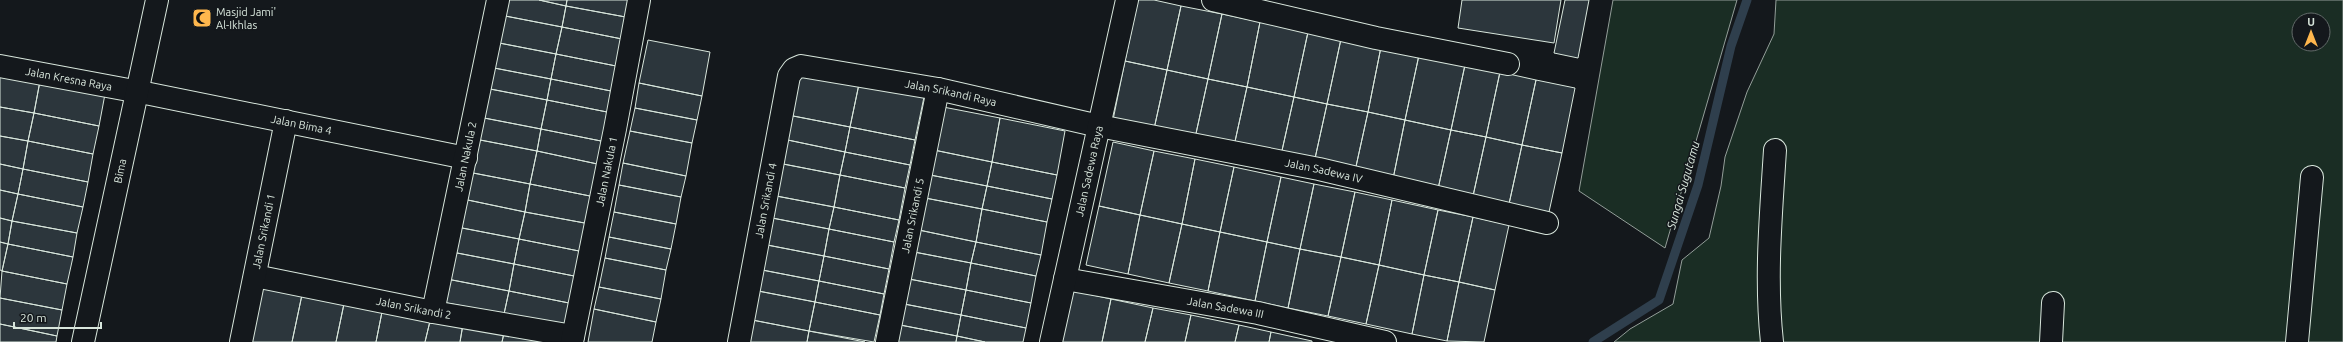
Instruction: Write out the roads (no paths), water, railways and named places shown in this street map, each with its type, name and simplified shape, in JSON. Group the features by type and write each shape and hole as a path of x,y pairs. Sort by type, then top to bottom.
{"street":[{"name":"Bima","path":"83,342 157,0"},
{"name":"Jalan Nakula 2","path":"433,312 498,0"},
{"name":"Jalan Nakula 1","path":"572,339 615,129 639,0"},
{"name":"Jalan Sadewa Raya","path":"1051,342 1127,0"},
{"path":"1213,0 1376,38 1508,64"},
{"name":"Jalan Kresna Raya","path":"0,66 137,92"},
{"name":"Jalan Srikandi Raya","path":"801,66 938,89 1099,126"},
{"name":"Jalan Srikandi 4","path":"739,342 789,76 794,69 801,66"},
{"name":"Jalan Srikandi 5","path":"887,342 938,89"},
{"name":"Jalan Bima 4","path":"137,92 466,158"},
{"name":"Jalan Srikandi 1","path":"241,342 286,121"},
{"name":"Jalan Sadewa IV","path":"1099,126 1319,169 1547,223"},
{"path":"1772,342 1769,319 1769,244 1775,150"},
{"path":"2297,342 2312,177"},
{"name":"Jalan Srikandi 2","path":"255,276 572,339"},
{"name":"Jalan Sadewa III","path":"1065,279 1258,313 1385,342"},
{"path":"2051,342 2053,303"}],"waterway":[{"name":"Sungai Sugutamu","path":"1593,342 1659,300 1698,185 1731,46 1747,0"}],"place":[{"name":"Masjid Jami' Al-Ikhlas","path":"202,18"}]}
